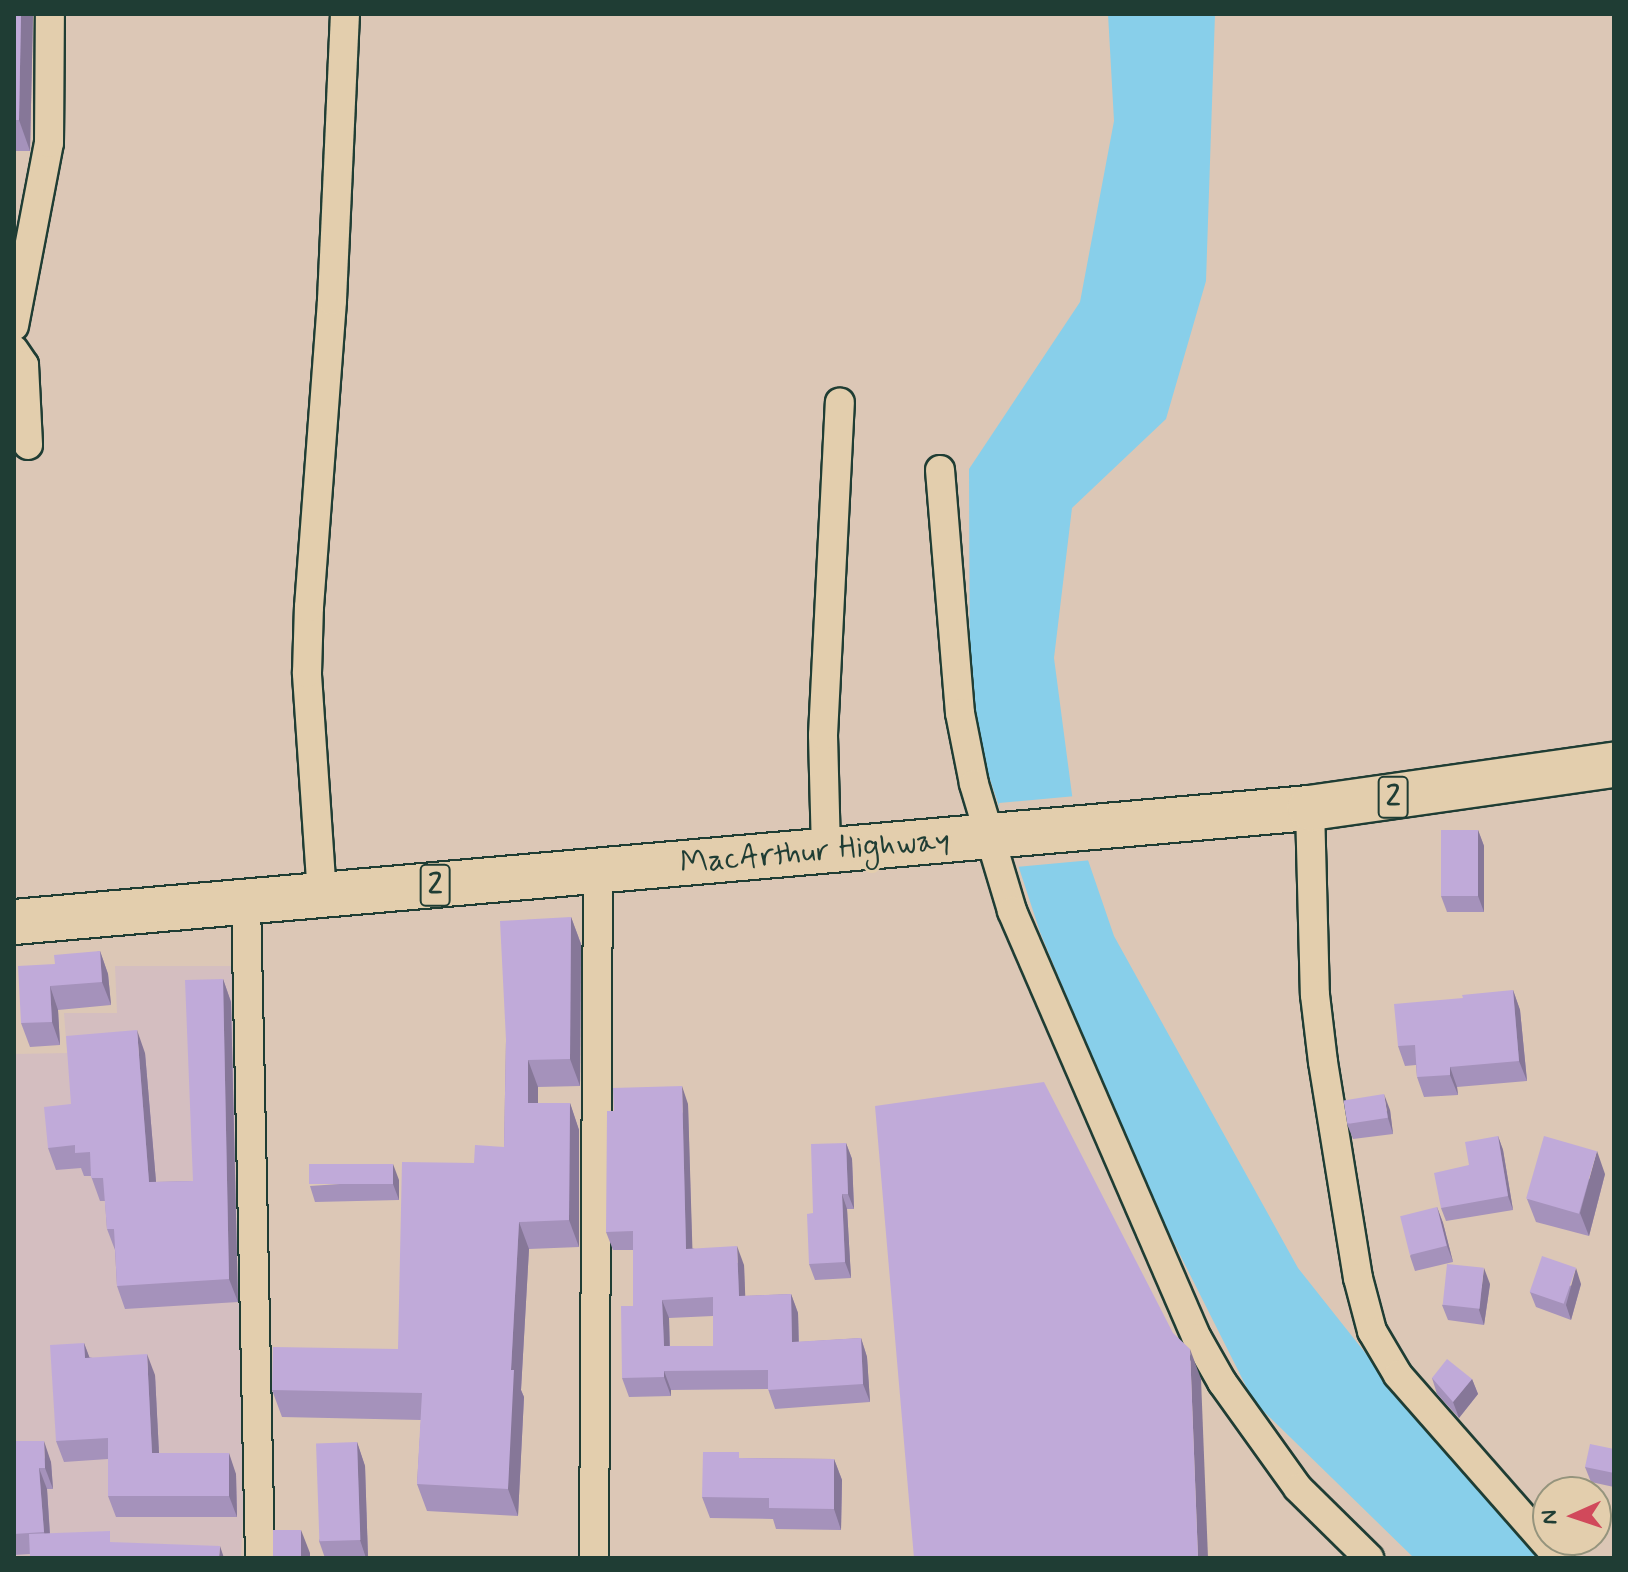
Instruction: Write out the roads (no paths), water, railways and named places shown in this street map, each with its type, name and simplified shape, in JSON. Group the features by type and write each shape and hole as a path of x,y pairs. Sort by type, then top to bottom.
{"highway":[{"name":"MacArthur Highway","path":"14,922 1310,808 1614,765"}],"street":[{"path":"14,326 49,143 50,14"},
{"path":"322,895 307,673 309,607 334,270 345,14"},
{"path":"14,350 24,365 28,445"},
{"path":"826,850 823,735 840,402"},
{"path":"940,470 960,713 1012,911 1197,1338 1222,1382 1298,1488 1369,1558"},
{"path":"1310,808 1315,995 1358,1278 1372,1331 1398,1375 1559,1558"},
{"path":"594,1558 598,870"},
{"path":"246,901 260,1558"}],"water":[{"path":"1108,14 1215,14 1206,281 1166,419 1072,508 1054,658 1076,825 1114,936 1298,1268 1428,1432 1532,1542 1532,1556 1547,1558 1414,1558 1254,1402 1145,1185 1040,932 970,718 969,469 1080,302 1114,121"}]}
